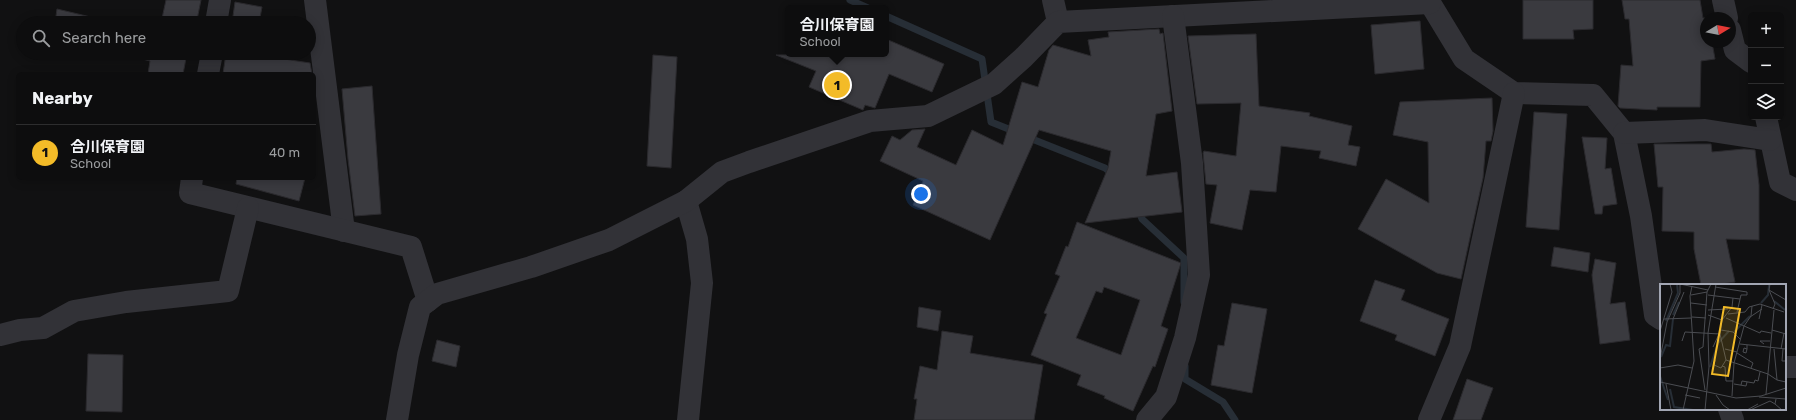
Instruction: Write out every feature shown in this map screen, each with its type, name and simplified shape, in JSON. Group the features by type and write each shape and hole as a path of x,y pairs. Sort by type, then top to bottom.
{"street":[{"path":"217,16 220,0"},
{"path":"316,0 344,231"},
{"path":"1053,0 1058,22"},
{"path":"1723,0 1726,12"},
{"path":"397,420 408,355 420,307 437,294 531,267 609,240 686,201 722,172 870,121 928,116 994,84 1058,22 1430,1 1464,59 1514,93 1593,95 1624,133 1641,216 1655,315 1660,318"},
{"path":"1147,420 1166,397 1185,338 1199,274 1192,163 1173,16"},
{"path":"1734,48 1748,60"},
{"path":"208,72 211,60"},
{"path":"1429,420 1460,346 1514,93"},
{"path":"1767,120 1780,182 1796,190"},
{"path":"1624,133 1704,130 1770,140"},
{"path":"192,180 190,193 411,247 428,301"},
{"path":"686,201 697,240 702,283 688,420"},
{"path":"0,335 20,330 43,328 74,311 126,302 228,291 248,208"},
{"path":"1729,410 1733,420"}],"building":[{"path":"166,0 201,0 198,16 163,16"},
{"path":"1523,0 1593,0 1593,29 1573,30 1574,39 1523,39"},
{"path":"1622,0 1700,0 1702,12 1700,12 1700,48 1713,48 1715,59 1701,61 1700,107 1657,107 1657,110 1620,108 1618,106 1621,65 1633,66 1629,19 1625,19"},
{"path":"235,2 262,7 260,16 233,16"},
{"path":"57,9 86,16 56,16"},
{"path":"1420,21 1424,69 1375,74 1371,25"},
{"path":"1159,29 1160,34 1163,33 1172,111 1156,114 1146,176 1177,172 1182,212 1085,223 1108,168 1111,151 1039,130 990,240 913,205 923,181 880,161 892,136 900,140 912,130 925,129 917,147 956,165 972,130 1003,145 1022,82 1038,87 1049,50 1053,45 1091,56 1088,40 1109,37 1108,32"},
{"path":"1256,34 1259,106 1310,113 1309,116 1352,126 1348,145 1360,147 1356,166 1319,158 1321,151 1281,146 1276,192 1250,190 1242,230 1210,223 1217,185 1206,184 1203,153 1204,151 1236,156 1241,103 1197,104 1188,36"},
{"path":"889,40 944,64 932,92 889,74 875,108 865,105 863,110 809,87 816,71 776,55 785,55 785,57 889,57"},
{"path":"653,55 677,57 671,168 647,166"},
{"path":"146,60 186,60 183,72 148,72 150,61"},
{"path":"225,60 290,60 310,63 312,72 223,72"},
{"path":"372,86 381,214 355,216 342,89"},
{"path":"1492,98 1493,131 1491,141 1486,141 1483,178 1461,279 1437,273 1358,229 1386,179 1429,203 1428,142 1393,135 1400,102"},
{"path":"1534,112 1567,114 1559,230 1526,227"},
{"path":"1582,137 1607,138 1605,169 1611,168 1617,204 1603,206 1602,214 1595,214"},
{"path":"1654,144 1711,144 1712,152 1744,149 1755,150 1759,185 1759,240 1726,239 1735,282 1722,284 1701,284 1694,249 1694,232 1662,231 1663,187 1658,187"},
{"path":"237,180 304,180 299,201 236,184"},
{"path":"1077,222 1181,263 1161,326 1168,329 1155,367 1153,366 1133,411 1104,398 1105,396 1077,385 1081,375 1031,355 1047,314 1044,313 1060,276 1055,274 1066,246 1068,247","holes":["1104,287 1140,300 1121,355 1076,338 1096,291 1102,293"]},
{"path":"1554,247 1590,253 1588,272 1551,266"},
{"path":"1595,259 1616,263 1610,304 1625,302 1630,340 1600,344 1592,275"},
{"path":"1375,280 1405,290 1401,300 1449,319 1435,356 1395,340 1397,335 1360,321"},
{"path":"1232,303 1267,309 1252,393 1211,385 1218,345 1224,346"},
{"path":"919,307 941,311 938,331 917,327"},
{"path":"942,331 973,336 970,353 1043,365 1034,420 914,420 917,399 914,399 920,366 937,370"},
{"path":"437,340 460,346 456,367 432,361"},
{"path":"88,354 123,355 122,412 86,411"},
{"path":"1467,379 1493,388 1481,420 1453,420"}],"waterway":[{"path":"850,0 861,5"},
{"path":"889,17 982,59 991,122 1016,132"},
{"path":"1027,137 1105,168 1114,175"},
{"path":"1138,209 1142,219 1184,258 1184,302"},
{"path":"1185,366 1185,379 1223,402 1235,420"}],"place":[{"name":"合川保育園","path":"837,85"}]}
